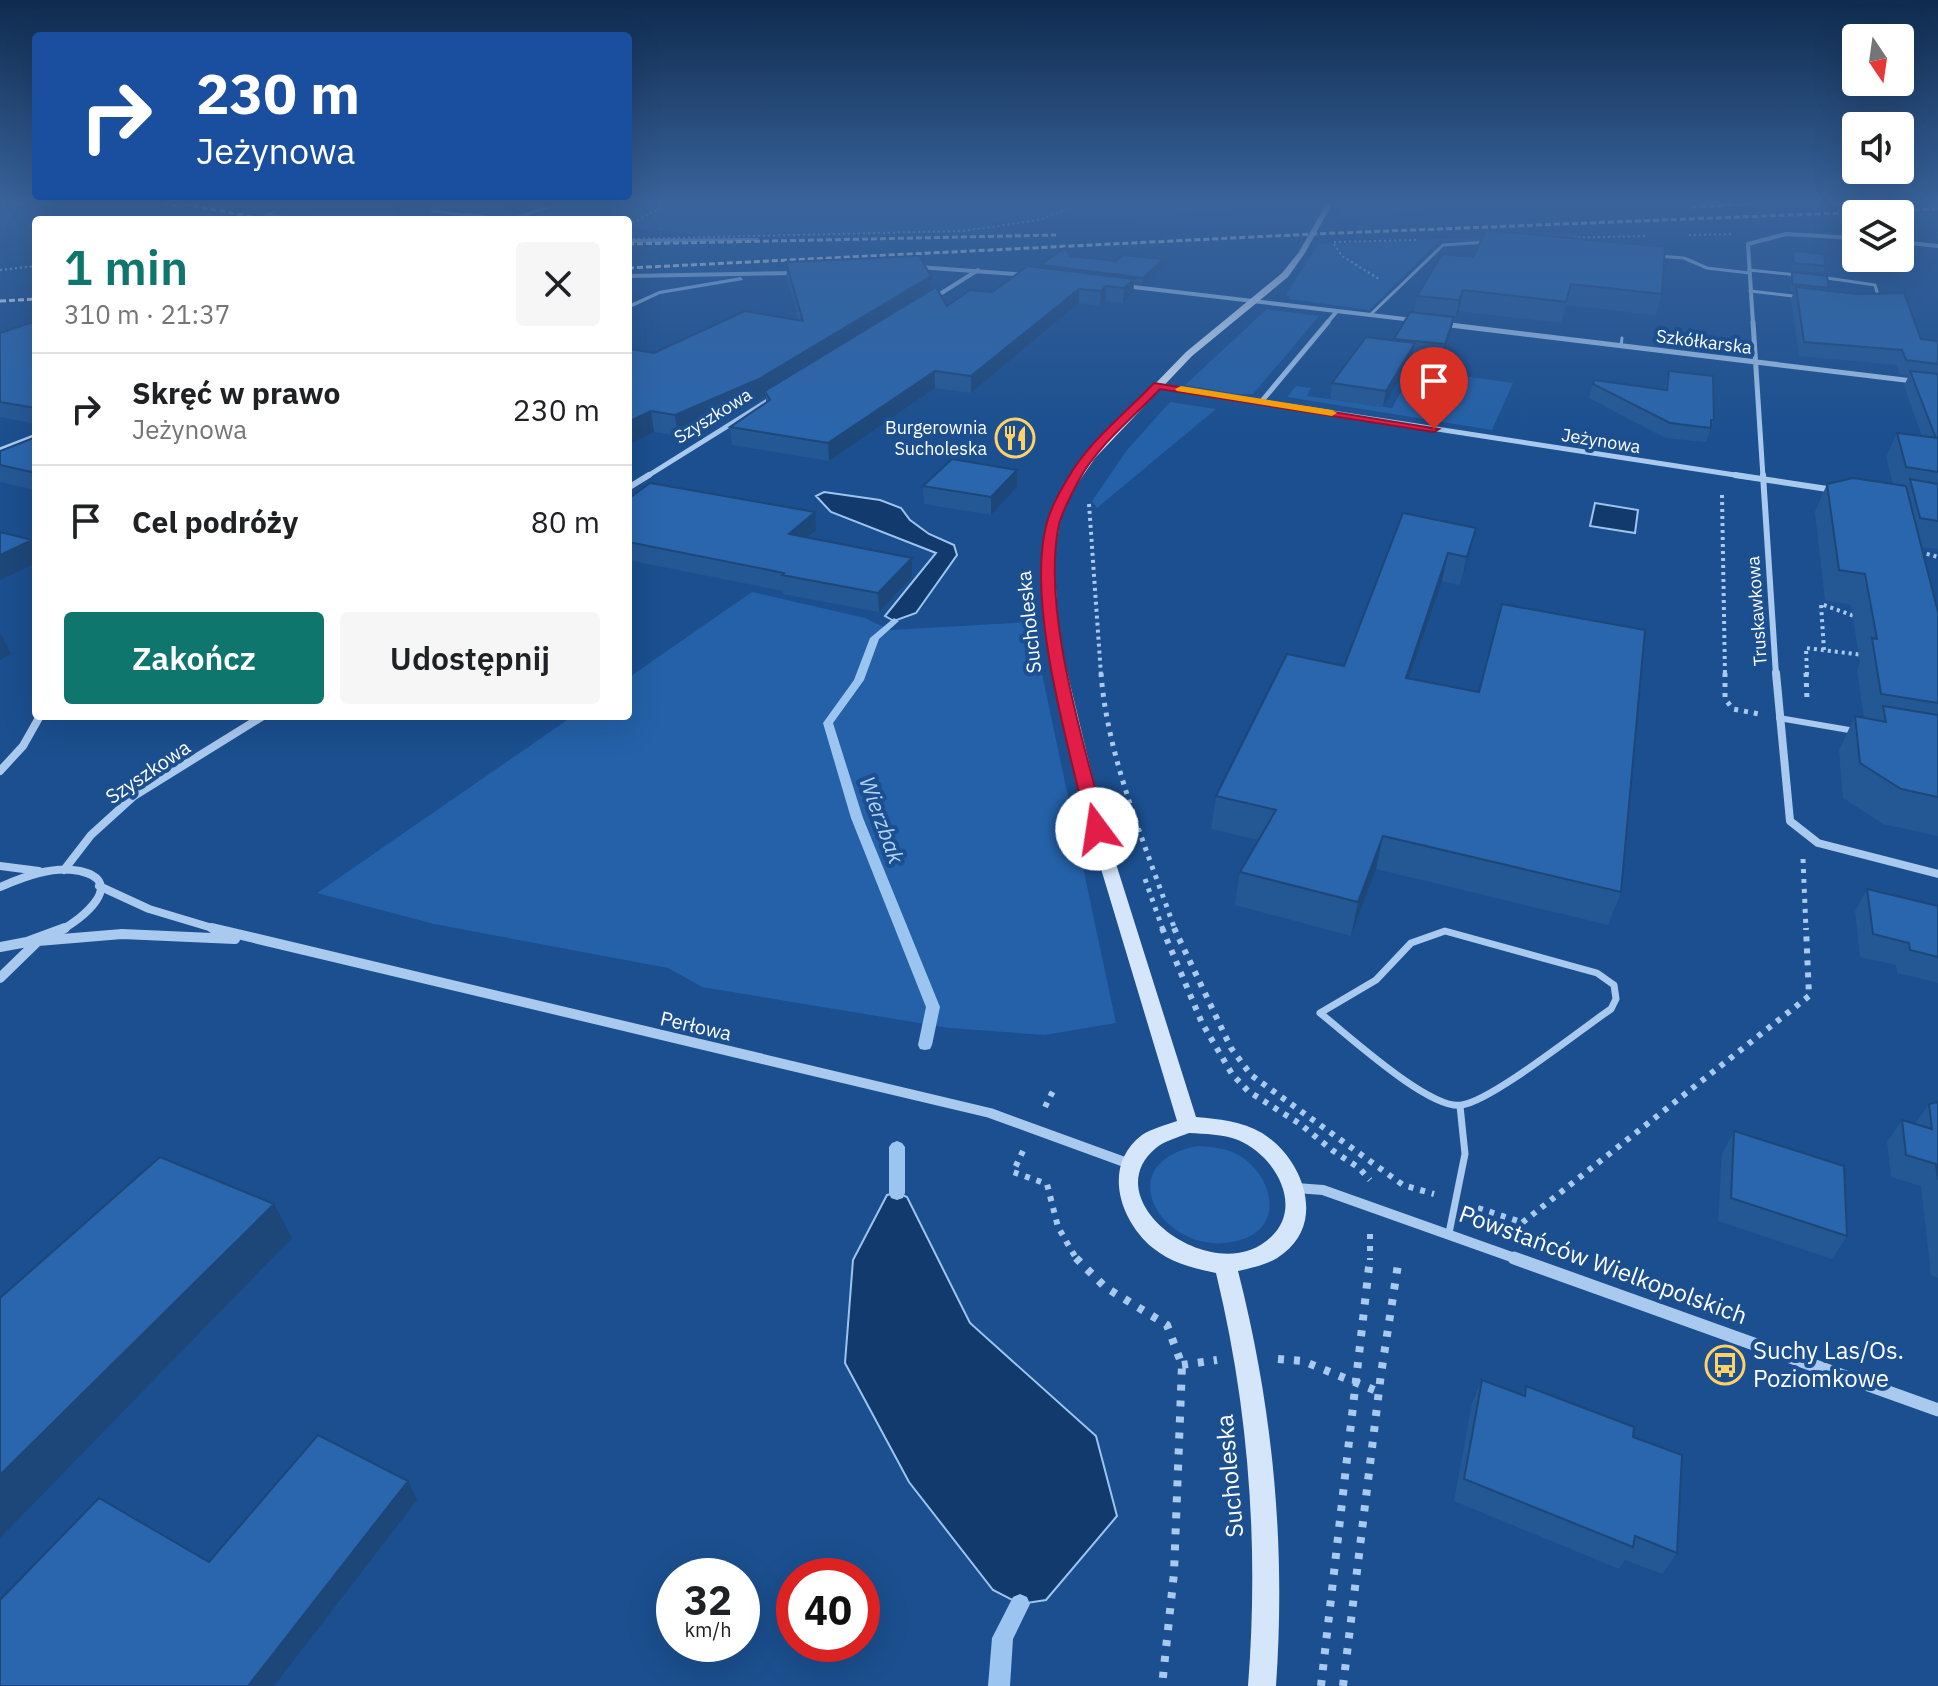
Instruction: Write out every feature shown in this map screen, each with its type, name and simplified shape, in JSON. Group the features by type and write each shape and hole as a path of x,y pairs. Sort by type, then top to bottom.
{"street":[{"path":"930,300 957,283"},
{"name":"Sucholeska","path":"1188,1125 1097,829 1065,698 1048,590 1050,545 1062,499 1091,456 1212,333 1274,283"},
{"name":"Truskawkowa","path":"1750,283 1779,718 1790,821 1818,843 1938,874"},
{"path":"1113,285 1416,320"},
{"path":"1261,402 1337,311"},
{"name":"Szkółkarska","path":"1431,322 1938,384"},
{"name":"Jeżynowa","path":"1158,386 1843,492"},
{"name":"Szyszkowa","path":"632,486 777,395"},
{"path":"0,450 32,438"},
{"path":"0,771 19,754 38,720"},
{"name":"Szyszkowa","path":"64,870 91,835 134,796 257,720"},
{"path":"0,866 44,872"},
{"path":"0,887 44,872 64,870"},
{"name":"Perłowa","path":"64,870 81,871 93,877 99,886 149,909 248,939 990,1113 1130,1164"},
{"path":"0,978 38,941 75,922 90,910 98,897 99,886"},
{"name":"Perłowa","path":"38,941 122,934 248,939"},
{"path":"0,947 38,941"},
{"path":"1188,1125 1222,1126 1255,1139 1280,1160 1296,1188 1297,1216 1284,1240 1258,1257 1225,1263 1195,1259 1168,1248 1146,1230 1132,1209 1126,1186 1130,1164 1152,1137 1188,1125"},
{"name":"Powstańców Wielkopolskich","path":"1296,1188 1323,1190 1449,1233 1938,1410"},
{"name":"Sucholeska","path":"1225,1263 1241,1322 1264,1511 1262,1686"}],"lane":[{"path":"1370,315 1404,283"},
{"path":"1867,301 1881,299 1875,285 1868,283"},
{"path":"1750,291 1811,298"},
{"path":"1621,346 1622,338"},
{"path":"1779,718 1866,733"},
{"path":"1445,931 1597,973 1614,985 1616,999 1611,1009 1490,1093 1460,1106 1425,1096 1320,1013 1376,980 1411,943 1445,931"},
{"path":"1449,1233 1465,1180 1465,1124 1460,1106"}],"path":[{"path":"1388,283 1398,288"},
{"path":"1766,497 1722,491 1725,699 1733,709 1779,718"},
{"path":"1089,500 1103,699 1130,801 1181,947 1231,1048 1251,1075 1403,1185 1524,1223"},
{"path":"1911,549 1938,557"},
{"path":"1824,650 1821,604 1866,620"},
{"path":"1817,708 1807,700 1806,648 1871,654"},
{"path":"1489,1247 1524,1223 1809,996 1803,855"},
{"path":"1054,1089 1013,1172 1047,1184 1060,1233 1087,1271 1127,1304 1167,1325 1182,1365 1174,1573 1162,1686"},
{"path":"1343,1686 1381,1374 1399,1258"}],"shaded area":[{"path":"1293,283 1397,283 1369,310 1290,299 1286,294"},
{"path":"1267,309 1319,316 1253,394 1185,385"},
{"path":"1414,369 1513,383 1492,430 1287,397 1296,386 1311,388 1307,396 1392,408"},
{"path":"1170,402 1216,409 1097,508 1092,501 1127,450"},
{"path":"824,492 880,500 901,508 910,520 929,534 954,545 957,555 916,613 894,621 885,616 936,553 831,512 816,496"},
{"path":"1595,503 1638,510 1635,533 1590,526"},
{"path":"752,592 865,618 890,630 1031,622 1116,1023 1045,1035 949,1028 702,987 668,968 434,924 317,893 567,720 632,720 632,675"},
{"path":"1198,1146 1214,1147 1240,1156 1259,1174 1265,1185 1269,1197 1266,1220 1246,1238 1218,1243 1193,1239 1172,1227 1157,1210 1150,1191 1154,1172 1169,1156"},
{"path":"897,1193 907,1197 970,1323 1096,1436 1117,1516 1046,1600 1020,1604 993,1590 909,1482 845,1363 853,1260 887,1195"}],"building":[{"path":"792,283 920,283 759,379 675,415 651,411 632,420 632,349 654,353 745,311 803,321"},
{"path":"1005,283 1130,283 1124,288 1106,286 1101,291 1079,289 971,376 935,371 828,443 730,427 770,400 765,391 936,287 947,306 970,290 992,292"},
{"path":"1425,283 1663,283 1662,294 1571,284 1566,302 1463,290 1459,300 1417,296"},
{"path":"1828,283 1829,288 1792,284"},
{"path":"1796,287 1857,294 1904,293 1921,339 1938,341 1938,364 1906,360 1902,350 1804,342"},
{"path":"1410,312 1454,317 1445,344 1394,339"},
{"path":"32,322 32,407 0,402 0,333"},
{"path":"1366,337 1415,343 1386,391 1332,383"},
{"path":"1669,371 1713,376 1714,420 1711,420 1711,428 1670,423 1593,384 1594,380 1667,390"},
{"path":"1910,371 1938,374 1938,438 1936,438"},
{"path":"1897,433 1938,438 1938,472 1906,467"},
{"path":"32,439 32,472 0,465 0,451"},
{"path":"952,459 1017,470 991,497 923,486"},
{"path":"1853,478 1906,486 1938,612 1938,703 1881,694 1872,638 1877,639 1865,574 1839,570 1827,484"},
{"path":"1910,479 1938,484 1938,521 1920,518"},
{"path":"650,483 815,512 789,534 912,558 878,593 632,543 632,496"},
{"path":"1403,513 1476,528 1467,557 1448,553 1406,678 1479,692 1502,604 1645,630 1621,892 1383,836 1358,902 1240,872 1276,810 1216,796 1287,654 1344,666"},
{"path":"0,532 32,540 0,555"},
{"path":"1883,706 1938,715 1938,797 1901,789 1860,763 1855,716 1886,722"},
{"path":"1867,889 1938,906 1938,957 1910,950 1909,943 1873,934"},
{"path":"1938,1102 1938,1180 1936,1164 1906,1155 1902,1120 1932,1129 1929,1104"},
{"path":"1734,1131 1844,1166 1847,1236 1731,1198"},
{"path":"160,1157 274,1204 0,1475 0,1298"},
{"path":"1482,1380 1525,1396 1526,1386 1634,1427 1633,1437 1682,1455 1677,1553 1635,1536 1633,1547 1464,1479"},
{"path":"318,1435 408,1481 248,1686 0,1686 0,1600 99,1498 209,1562"}],"waterway":[{"name":"Wierzbak","path":"632,305 659,293 719,283"},
{"name":"Wierzbak","path":"894,621 875,638 859,680 828,723 857,818 933,1007 925,1045"},
{"name":"Wierzbak","path":"897,1147 897,1193"},
{"name":"Wierzbak","path":"999,1686 1003,1638 1020,1604"}],"railway":[{"path":"0,301 32,299"}],"slow traffic":[{"path":"1181,389 1332,413"}],"place":[{"name":"Burgerownia Sucholeska","path":"1015,438"},
{"name":"Suchy Las/Os. Poziomkowe","path":"1725,1365"}],"route":[{"path":"1097,829 1065,698 1053,638 1048,590 1048,557 1054,521 1074,477 1091,456 1158,386 1434,429"}]}
